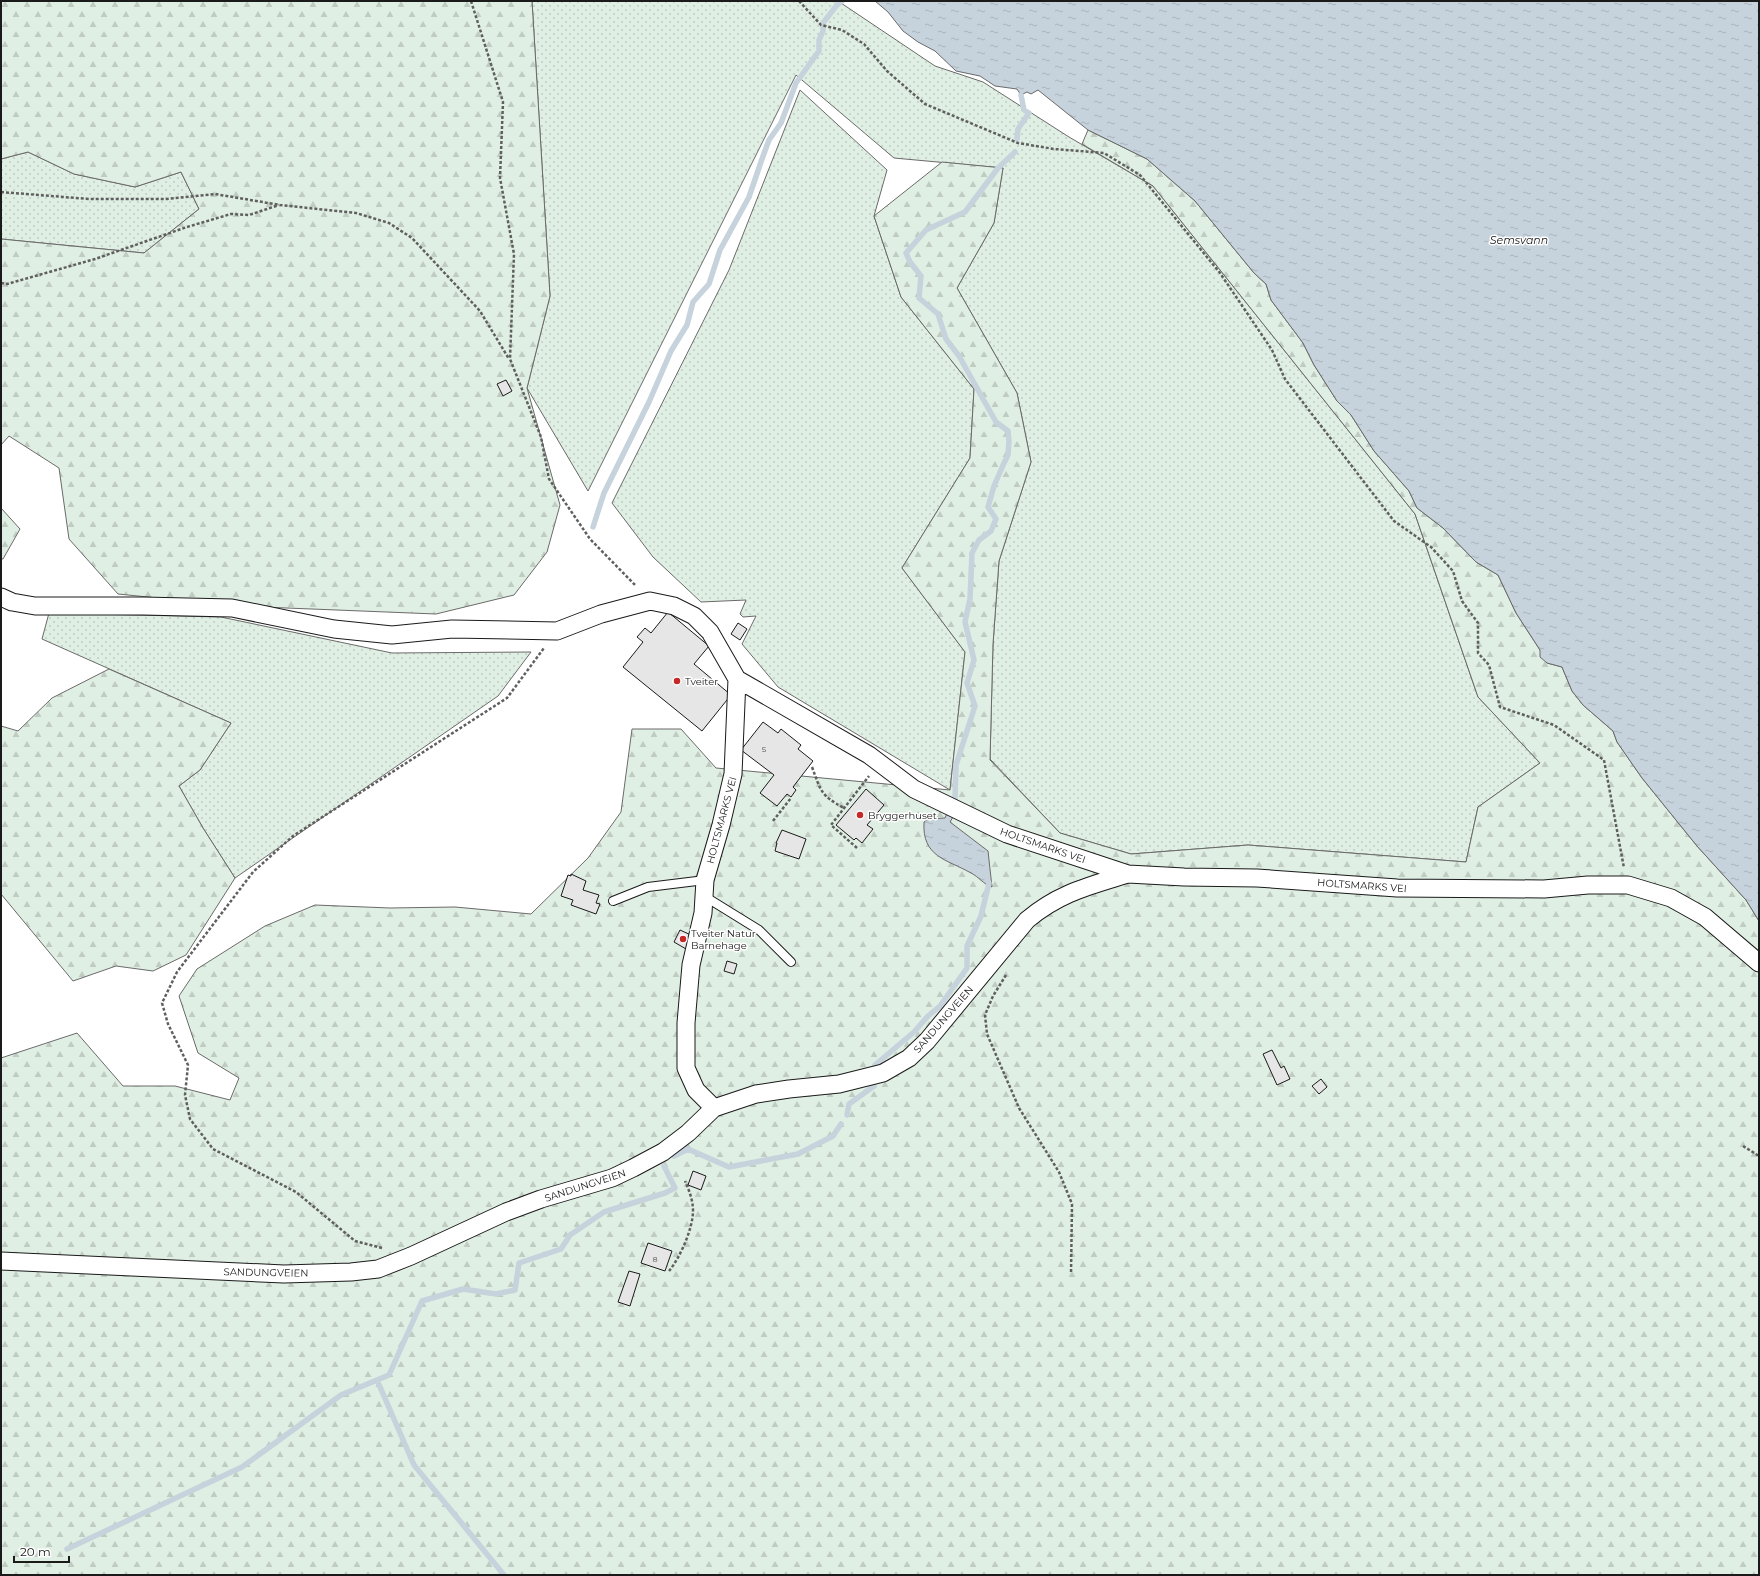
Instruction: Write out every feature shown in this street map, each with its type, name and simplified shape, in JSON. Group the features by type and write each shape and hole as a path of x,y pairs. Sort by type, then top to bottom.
{"street":[{"path":"1,597 12,602 35,606 232,608 334,628 392,635 452,629 557,631 601,614 650,601 674,606 694,616 710,632 737,679"},
{"name":"HOLTSMARKS VEI","path":"714,1108 696,1090 686,1068 686,1023 691,965 703,913 704,888 733,774 737,679 869,755 914,789 1007,834 1128,874 1184,878 1257,878 1413,888 1544,889 1588,885 1628,885 1671,898 1705,917 1759,963"},
{"name":"SANDUNGVEIEN","path":"1,1261 284,1274 351,1272 378,1269 411,1256 506,1212 541,1199 612,1178 633,1168 663,1152 688,1133 714,1108 756,1094 839,1084 883,1073 909,1058 926,1041 1027,920 1061,896 1128,874"}],"lane":[{"path":"613,901 648,887 704,888 759,930 791,962"}],"path":[{"path":"472,1 502,102 500,178 514,254 510,359"},
{"path":"799,1 821,25 842,30 864,44 887,71 925,104 1018,143 1054,149 1104,153 1140,175 1220,273 1272,350 1285,379 1394,521 1431,547 1453,571 1462,601 1478,623 1478,653 1489,665 1500,707 1554,725 1604,760 1628,885"},
{"path":"1,192 89,199 166,199 215,194 280,205 356,213 389,223 412,238 480,311 510,359 541,437 549,478 590,539 650,601"},
{"path":"1,283 7,284 95,259 187,227 231,214 249,215 280,205"},
{"path":"383,1248 355,1240 296,1192 213,1149 190,1119 185,1095 188,1065 168,1024 162,1003 177,972 253,872 293,836 507,698 557,631"},
{"path":"812,767 822,792 828,799 844,808"},
{"path":"856,848 831,825 862,785"},
{"path":"773,821 791,798"},
{"path":"1010,970 993,996 985,1015 987,1034 1019,1108 1058,1172 1072,1204 1071,1274"},
{"path":"1743,1146 1759,1156"},
{"path":"669,1271 676,1263 690,1228 693,1212 692,1201 684,1181"}],"green space":[{"path":"1,1 532,1 550,296 527,388 560,505 547,552 514,595 436,614 237,606 118,594 69,539 59,468 9,436 1,445 1,239 144,253 199,209 181,172 135,187 74,174 28,152 1,159"},
{"path":"532,1 838,1 935,66 983,82 1069,137 1153,186 1415,514 1478,697 1540,763 1478,807 1466,862 1248,845 1131,854 1060,833 990,759 993,644 999,561 1031,462 1017,393 957,288 994,223 1003,168 894,158 796,75 588,491 527,388 550,296"},
{"path":"800,90 887,170 874,216 901,297 974,389 970,458 902,568 965,652 950,790 778,687 742,644 756,616 743,617 740,614 746,600 701,602 653,557 612,503 729,270"},
{"path":"1088,130 1147,159 1195,201 1254,273 1266,284 1271,300 1303,343 1314,365 1337,401 1351,415 1374,451 1409,491 1417,508 1443,528 1476,562 1498,575 1516,613 1547,663 1562,667 1572,691 1583,705 1613,731 1617,742 1642,778 1697,846 1746,900 1759,921 1759,1575 1,1575 1,1058 77,1033 123,1086 175,1086 230,1100 239,1078 198,1053 179,996 197,969 265,926 315,905 390,908 455,907 531,914 588,858 621,812 632,729 681,729 716,768 950,790 965,652 902,568 970,458 974,389 901,297 874,216 942,162 1003,168 994,223 957,288 1017,393 1031,462 999,561 993,644 990,760 1060,833 1131,854 1248,845 1466,862 1478,807 1540,763 1478,697 1415,514 1153,186 1082,144"},
{"path":"28,152 74,174 135,187 181,172 199,209 144,253 1,239 1,159"},
{"path":"1,508 20,529 3,559 1,559"},
{"path":"49,613 221,617 392,653 531,652 498,696 235,878 203,828 179,786 200,770 231,723 42,639"},
{"path":"109,669 231,723 200,770 179,786 203,828 235,878 186,955 153,971 116,966 73,981 1,894 1,726 18,731 52,698"}],"water":[{"name":"Semsvann","path":"875,1 1759,1 1759,921 1746,900 1697,846 1642,778 1617,742 1613,731 1583,705 1572,691 1562,667 1547,663 1540,657 1540,650 1516,613 1498,575 1476,562 1443,528 1417,508 1409,491 1374,451 1351,415 1337,401 1314,365 1303,343 1271,300 1266,284 1254,273 1195,201 1147,159 1088,130 1038,90 1031,94 1027,92 1021,95 1017,89 995,86 980,76 956,71 935,51 918,42 903,31 888,12"},
{"path":"948,811 953,817 950,822 988,851 992,887 974,875 945,860 931,850 924,834 924,822 928,819 945,818"}],"building":[{"path":"506,380 512,391 503,396 497,384"},
{"name":"Tveiter","path":"668,612 709,646 694,664 731,695 702,731 623,667 643,642 637,637 645,628 651,633"},
{"path":"738,623 747,629 740,640 731,634"},
{"path":"763,722 778,733 781,729 801,745 798,749 813,761 793,787 796,790 791,797 787,794 777,806 760,793 774,775 741,750"},
{"path":"866,789 884,805 867,825 873,829 862,843 856,838 854,840 836,825"},
{"path":"782,830 806,839 799,859 775,851 776,843"},
{"path":"571,874 586,881 583,890 599,895 596,903 600,904 596,914 571,905 573,900 561,896 568,875 571,876"},
{"name":"Tveiter Natur Barnehage","path":"680,930 693,936 686,949 674,942"},
{"path":"727,961 737,964 734,974 724,971"},
{"path":"1272,1050 1281,1068 1284,1066 1290,1079 1277,1085 1263,1054"},
{"path":"1321,1079 1327,1087 1319,1094 1312,1086"},
{"path":"693,1171 706,1176 701,1190 688,1185"},
{"path":"648,1243 672,1251 665,1271 641,1263"},
{"path":"629,1271 640,1274 630,1306 618,1302"}],"waterway":[{"path":"593,527 604,493 649,402 671,351 687,325 693,302 709,284 720,250 749,197 769,140 781,123 796,83 819,51 819,40 823,31 823,23 842,1"},
{"path":"1017,139 1018,129 1029,113 1024,110 1021,95"},
{"path":"955,799 956,765 975,706 967,683 974,660 965,622 970,599 972,553 979,540 991,531 996,519 988,507 994,486 1008,455 1009,441 1008,431 996,422 959,356 946,339 938,314 919,298 921,276 910,262 906,253 926,230 965,212 998,168 1015,152"},
{"path":"875,1065 914,1032 928,1016 940,1006 967,968 967,946 981,916 989,883 987,880"},
{"path":"847,1115 849,1104 874,1086"},
{"path":"674,1156 688,1149 729,1167 798,1154 833,1136 841,1124"},
{"path":"67,1549 242,1467 341,1395 389,1375 422,1301 463,1289 496,1294 515,1290 519,1263 561,1249 570,1235 604,1212 665,1193 675,1188 664,1166"},
{"path":"377,1380 414,1465 504,1575"}],"place":[{"name":"Tveiter","path":"677,681"},
{"name":"Bryggerhuset","path":"860,815"},
{"name":"Tveiter Natur Barnehage","path":"683,939"}]}
